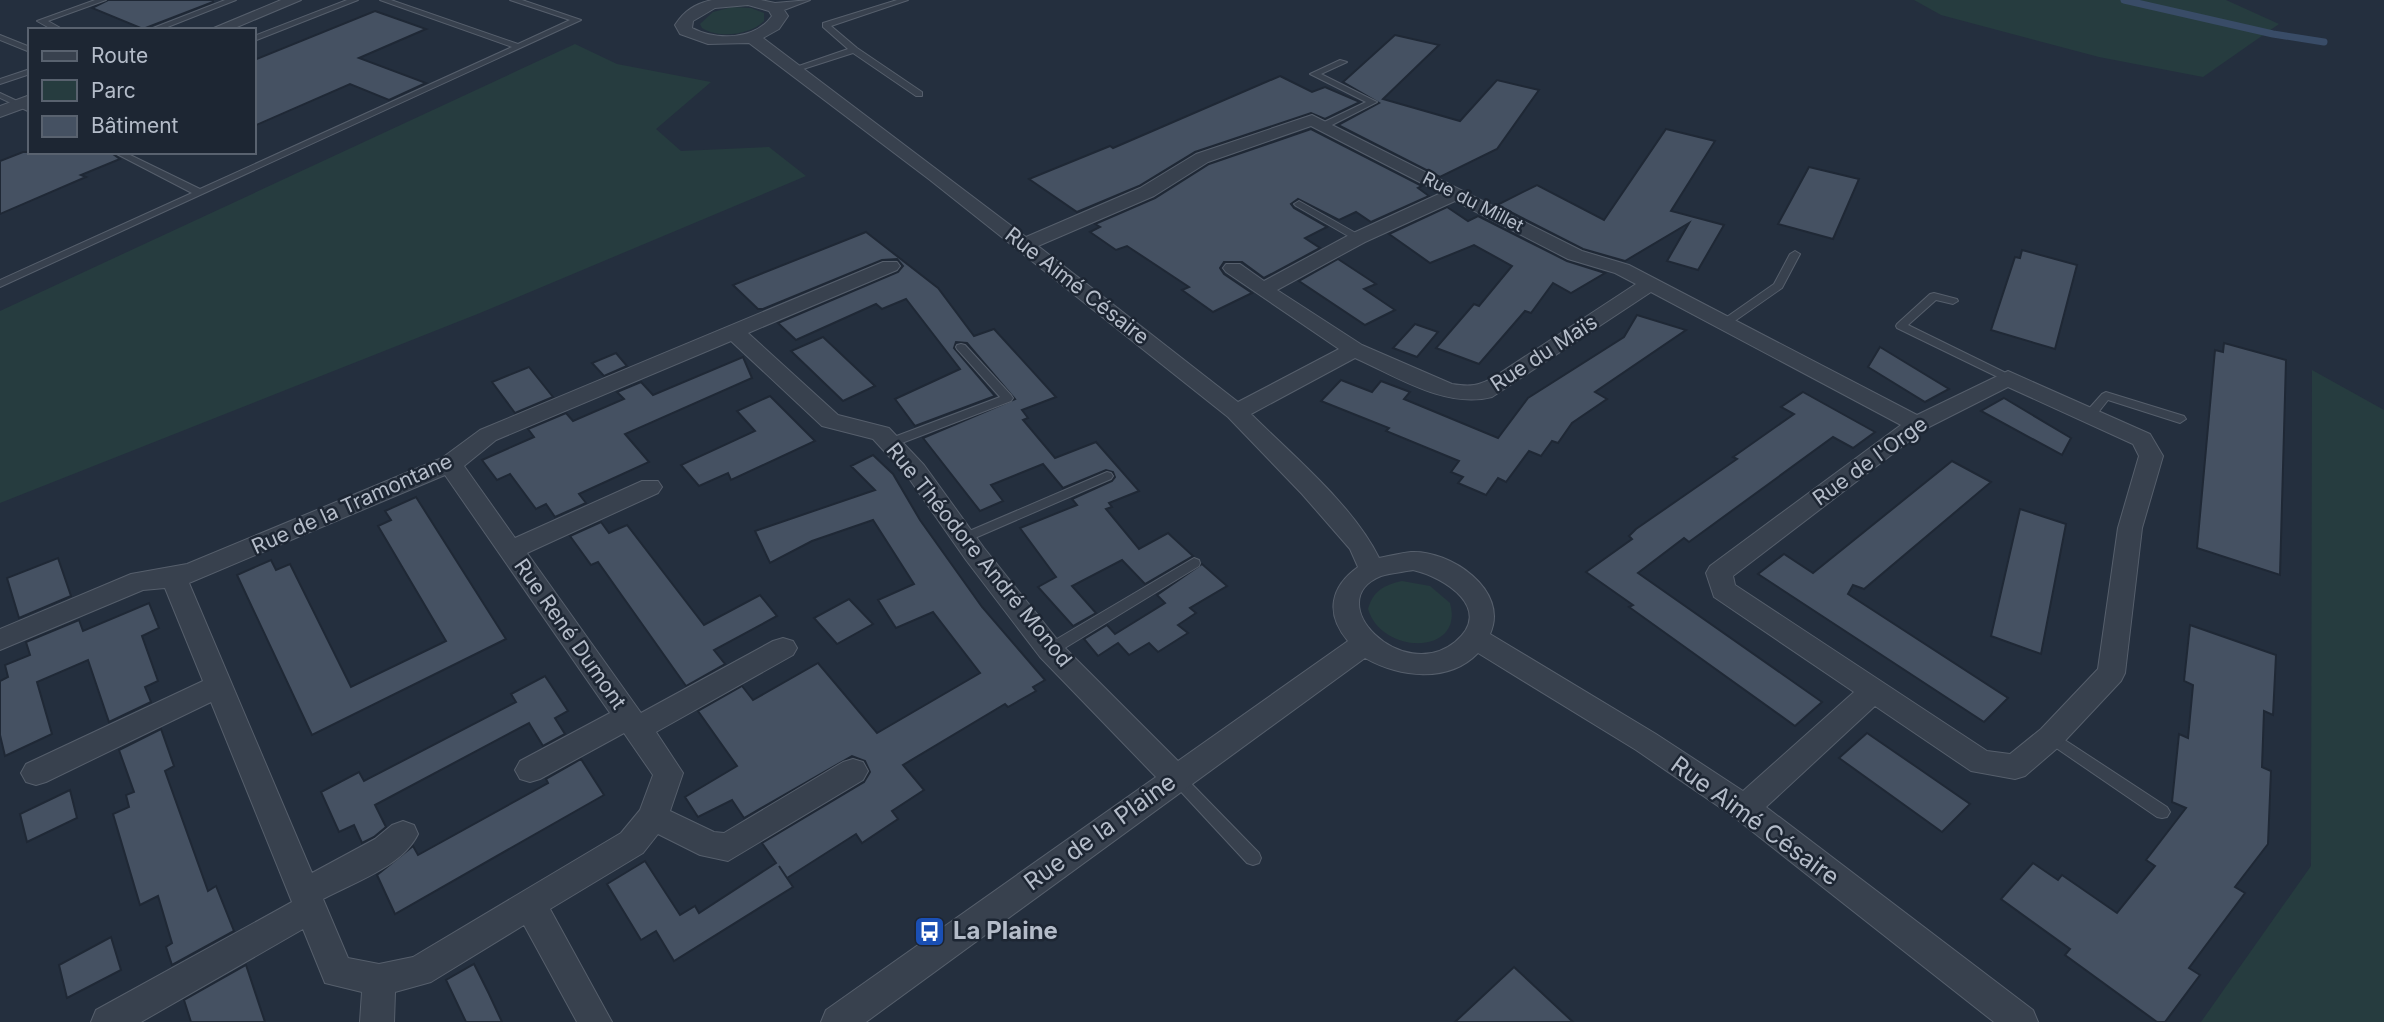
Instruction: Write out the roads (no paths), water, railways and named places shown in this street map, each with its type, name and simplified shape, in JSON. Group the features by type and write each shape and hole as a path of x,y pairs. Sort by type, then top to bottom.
{"street":[{"path":"227,28 294,0"},
{"path":"775,8 780,16 777,23 751,37 712,40 685,32 683,25 686,19 714,2 748,1 775,8 803,0"},
{"name":"Rue Aimé Césaire","path":"751,37 1024,245 1236,412 1311,488 1360,545 1371,568"},
{"path":"0,112 26,105"},
{"name":"Rue du Millet","path":"1024,245 1147,192 1202,158 1312,120 1575,255 1622,269 1917,424"},
{"path":"1263,290 1358,238 1457,193"},
{"name":"Rue de la Tramontane","path":"0,640 139,581 174,578 450,464 488,435 890,266"},
{"name":"Rue du Maïs","path":"1233,268 1354,350 1447,390 1468,394 1484,391 1650,284"},
{"name":"Rue Théodore André Monod","path":"734,332 830,421 881,433 916,471 1050,650 1175,777"},
{"path":"1236,412 1354,350"},
{"name":"Rue de l'Orge","path":"2008,378 2089,416 2142,439 2151,456 2130,528 2111,673 2051,737 2015,767 1980,762 1723,590 1719,573 1917,424 2008,378"},
{"name":"Rue René Dumont","path":"174,578 337,972 379,980 419,971 632,843 653,817 668,773 450,464"},
{"name":"Rue René Dumont","path":"511,550 650,487"},
{"path":"1413,561 1435,566 1455,575 1471,589 1480,605 1483,623 1476,639 1464,652 1447,660 1425,664 1403,663 1382,656 1364,644 1350,629 1345,611 1346,594 1355,579 1371,568 1391,562 1413,561"},
{"name":"Rue Aimé Césaire","path":"1476,639 1646,742 1745,808 2021,1022"},
{"name":"Rue de la Plaine","path":"838,1022 1175,777 1364,644"},
{"name":"Rue René Dumont","path":"530,771 783,648"},
{"path":"36,773 219,686"},
{"path":"1745,808 1873,691"},
{"path":"653,817 711,845 728,847 853,771"},
{"path":"108,1022 307,900 386,849 403,834"},
{"path":"529,903 595,1022"},
{"path":"377,1022 379,980"}],"lane":[{"path":"56,28 41,21 102,0"},
{"path":"157,28 232,0"},
{"path":"256,37 354,0"},
{"path":"384,0 519,47"},
{"path":"3,280 577,20 514,0"},
{"path":"904,0 826,24 854,50 919,94"},
{"path":"0,37 28,49"},
{"path":"794,69 854,50"},
{"path":"1324,126 1373,102 1314,74 1343,62"},
{"path":"0,82 28,72"},
{"path":"0,95 26,105"},
{"path":"121,154 200,193"},
{"path":"1299,204 1358,238"},
{"path":"1725,323 1777,286 1795,254"},
{"path":"1953,302 1934,296 1901,326 2008,378"},
{"path":"890,443 1007,398 961,347"},
{"path":"2089,416 2106,396 2180,419"},
{"path":"964,538 1107,476"},
{"path":"1050,650 1194,563"},
{"path":"2051,737 2162,812"},
{"path":"1175,777 1253,858"}],"waterway":[{"path":"2124,0 2273,34 2324,42"}],"place":[{"name":"La Plaine","path":"930,931"}]}
